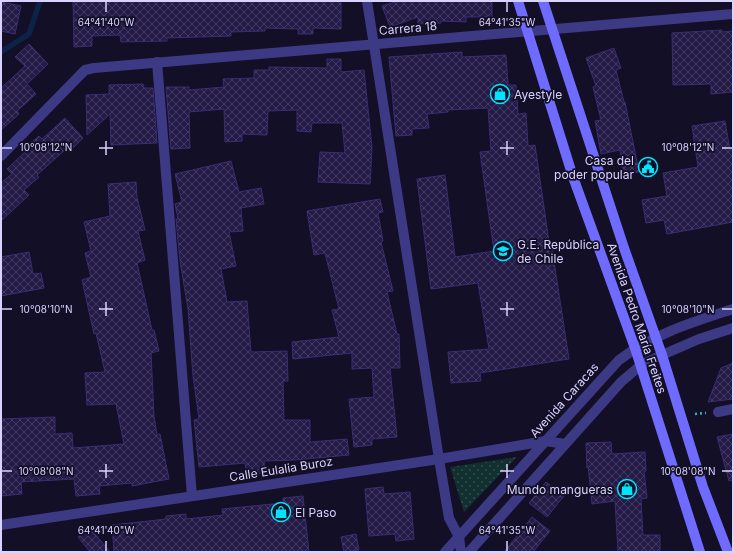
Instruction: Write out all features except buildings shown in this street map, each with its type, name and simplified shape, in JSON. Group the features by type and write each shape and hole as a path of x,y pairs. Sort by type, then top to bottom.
{"street":[{"path":"367,1 449,518 459,537 461,552"},
{"name":"Avenida Pedro María Freites","path":"518,1 573,177 641,365 700,552"},
{"name":"Avenida Pedro María Freites","path":"543,1 624,248 662,355 703,487 728,552"},
{"name":"Carrera 18","path":"1,156 85,70 94,68 733,14"},
{"path":"157,62 192,496"},
{"name":"Avenida Caracas","path":"445,552 619,360 635,348 687,324 733,309"},
{"path":"469,552 621,382 641,365 699,339 733,328"},
{"path":"718,412 733,409"},
{"name":"Calle Eulalia Buroz","path":"1,525 439,459 546,441 565,444"}],"path":[{"path":"681,415 718,412"}],"green space":[{"path":"517,457 464,512 450,467"}],"waterway":[{"path":"1,52 29,34 40,1"}],"place":[{"name":"Ayestyle","path":"500,94"},
{"name":"Casa del poder popular","path":"648,167"},
{"name":"G.E. República de Chile","path":"503,251"},
{"name":"Mundo mangueras","path":"627,489"},
{"name":"El Paso","path":"281,512"}]}
